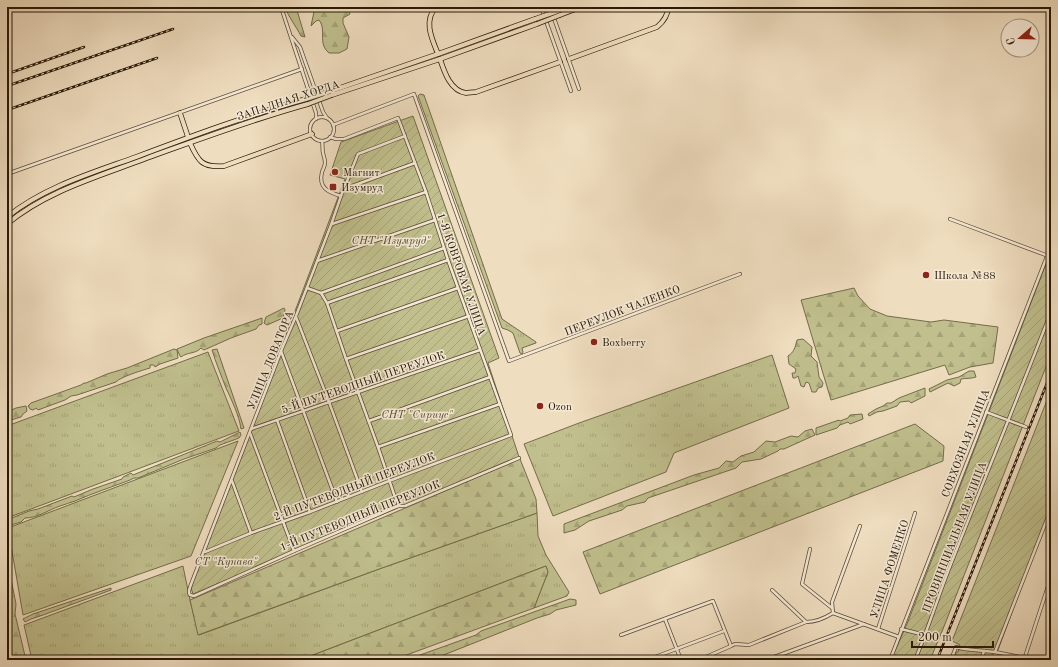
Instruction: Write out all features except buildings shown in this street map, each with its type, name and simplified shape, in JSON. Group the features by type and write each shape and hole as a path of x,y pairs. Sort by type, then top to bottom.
{"highway":[{"path":"436,7 430,17 430,32 444,72 455,88 461,91 466,93 476,92 560,62"},
{"name":"ЗАПАДНАЯ ХОРДА","path":"559,13 567,7"},
{"name":"ЗАПАДНАЯ ХОРДА","path":"7,224 34,204 61,190 536,21 581,7"},
{"path":"569,60 657,27 666,17 668,7"},
{"name":"ЗАПАДНАЯ ХОРДА","path":"7,217 31,200 59,186 188,137 274,108 307,102"},
{"path":"180,113 188,137"},
{"path":"190,143 200,161 205,165 217,167 224,166 312,134"}],"street":[{"path":"281,7 316,112 316,119"},
{"path":"541,7 571,91"},
{"path":"550,7 579,89"},
{"path":"290,35 300,47 323,112 333,125 334,131 330,138 322,140 317,139 312,134 311,127 313,122 316,119 323,117 327,118"},
{"path":"7,174 302,69"},
{"name":"ПЕРЕУЛОК ЧАЛЕНКО","path":"333,125 414,94 509,361 740,274"},
{"name":"1-Я КОВРОВАЯ УЛИЦА","path":"330,138 336,139 350,137 398,118 426,192 434,220 511,435"},
{"name":"УЛИЦА ДОВАТОРА","path":"189,592 358,154 405,136"},
{"path":"322,140 325,163 322,173 323,186 330,193 341,196"},
{"path":"344,189 415,163"},
{"path":"331,225 426,192"},
{"path":"950,219 1051,257"},
{"path":"317,262 434,220"},
{"name":"СОВХОЗНАЯ УЛИЦА","path":"890,660 1051,246"},
{"path":"321,293 444,248"},
{"path":"328,303 448,260"},
{"path":"307,288 321,293 328,303 346,359 398,506"},
{"path":"337,331 458,288"},
{"name":"ПРОВИНЦИАЛЬНАЯ УЛИЦА","path":"915,660 946,576 1051,312"},
{"path":"296,316 362,492"},
{"path":"346,359 468,316"},
{"name":"5-Й ПУТЕВОДНЫЙ ПЕРЕУЛОК","path":"250,431 277,420 480,350"},
{"path":"281,351 337,502"},
{"path":"369,421 490,378"},
{"path":"378,447 500,404"},
{"path":"986,412 1026,427"},
{"path":"277,420 310,512"},
{"path":"250,431 294,551"},
{"name":"2-Й ПУТЕВОДНЫЙ ПЕРЕУЛОК","path":"204,552 511,435"},
{"name":"1-Й ПУТЕВОДНЫЙ ПЕРЕУЛОК","path":"189,592 190,595 194,596 398,506 405,506 519,458"},
{"path":"232,480 252,533"},
{"path":"995,652 1051,509"},
{"name":"УЛИЦА ФОМЕНКО","path":"878,629 916,513"},
{"path":"1047,518 1051,519"},
{"path":"833,613 832,602 860,526"},
{"path":"810,548 802,584 832,608"},
{"path":"1025,659 1051,576"},
{"path":"772,590 806,622"},
{"path":"621,635 713,601 731,646"},
{"path":"833,613 899,637"},
{"path":"699,660 735,644 748,645 806,622 812,622 827,617 833,613"},
{"path":"666,619 681,660"},
{"path":"766,660 864,624"},
{"path":"902,629 925,636"},
{"path":"647,660 724,631"},
{"path":"951,660 956,647 1038,660"},
{"path":"981,660 984,651"}],"green space":[{"path":"285,7 296,7 305,37 301,36 288,15"},
{"path":"315,7 347,7 350,14 343,18 343,23 349,37 347,49 339,53 329,53 325,49 322,28 319,20 311,26"},
{"path":"420,94 424,95 502,319 536,342 522,348 522,354 520,353 513,333 502,328 418,96"},
{"name":"СНТ \"Изумруд\"","path":"413,116 499,358 488,363 519,457 193,594 191,588 345,179 330,175 341,142"},
{"path":"1051,251 1051,354 930,660 891,660 907,624"},
{"path":"854,288 858,296 870,309 887,316 931,322 944,320 998,327 993,363 970,367 949,375 945,365 831,400 801,300"},
{"path":"284,308 283,318 267,325 264,323 266,317"},
{"path":"262,318 262,324 256,329 204,350 201,348 181,357 177,349 204,338"},
{"path":"803,339 812,347 811,356 817,362 819,377 823,383 822,387 818,388 816,392 812,392 809,383 806,382 804,387 801,386 798,376 793,378 792,373 795,373 796,369 789,364 788,356 794,350 797,340"},
{"path":"174,349 177,350 178,358 155,367 154,365 150,365 150,368 127,376 116,382 71,396 65,400 38,410 36,408 33,410 30,409 28,406 31,403"},
{"path":"217,349 244,428 241,429 237,413 212,350"},
{"path":"208,352 239,431 7,518 7,426"},
{"path":"772,355 789,408 674,453 666,472 553,516 524,444"},
{"path":"969,371 974,371 976,377 961,379 960,383 954,386 948,383 930,392 929,389 947,380 959,377"},
{"path":"925,388 925,396 911,403 909,401 900,402 897,406 869,416 868,414 887,403 891,403 899,398"},
{"path":"1051,390 1051,519 1047,518 998,650 994,652 991,660 953,660 960,645 952,641"},
{"path":"26,406 27,411 21,417 7,421 7,412"},
{"path":"862,414 863,419 850,424 848,422 837,428 816,435 816,428 848,418 850,415"},
{"path":"915,424 944,446 943,461 600,594 583,552"},
{"path":"812,429 815,435 784,449 780,449 761,459 742,462 736,468 648,498 645,502 627,506 622,510 589,521 575,530 564,533 564,524 694,475 719,468 726,461 733,462 741,456 754,452 766,441 775,442 791,436 798,437 805,431"},
{"path":"240,432 241,435 239,438 216,448 39,515 25,518 21,522 7,526 7,520 29,511 72,496 74,497 122,479 131,473 133,475 217,441 220,442"},
{"path":"238,441 191,556 23,615 8,528"},
{"path":"520,459 536,499 537,513 198,635 190,600"},
{"path":"537,513 538,536 546,555 569,592 567,596 534,608 548,572 546,566 300,660 32,660 24,625 183,566 199,635"},
{"path":"7,549 9,569 16,604 15,614 26,660 7,660"},
{"path":"546,566 548,572 534,608 393,660 300,660"},
{"path":"111,588 111,590 25,622 23,619 33,614"},
{"path":"570,599 576,600 576,605 556,610 550,614 431,660 406,660 476,635 481,631"}],"railway":[{"path":"7,86 173,29"},
{"path":"7,74 84,47"},
{"path":"7,110 157,58"},
{"path":"937,660 1051,373"}],"place":[{"name":"Магнит","path":"335,172"},
{"name":"Изумруд","path":"333,187"},
{"name":"Школа №88","path":"926,275"},
{"name":"Boxberry","path":"594,342"},
{"name":"Ozon","path":"540,406"}],"park label":[{"name":"СНТ \"Сириус\"","path":"417,414"},
{"name":"СТ \"Купава\"","path":"226,561"}]}
